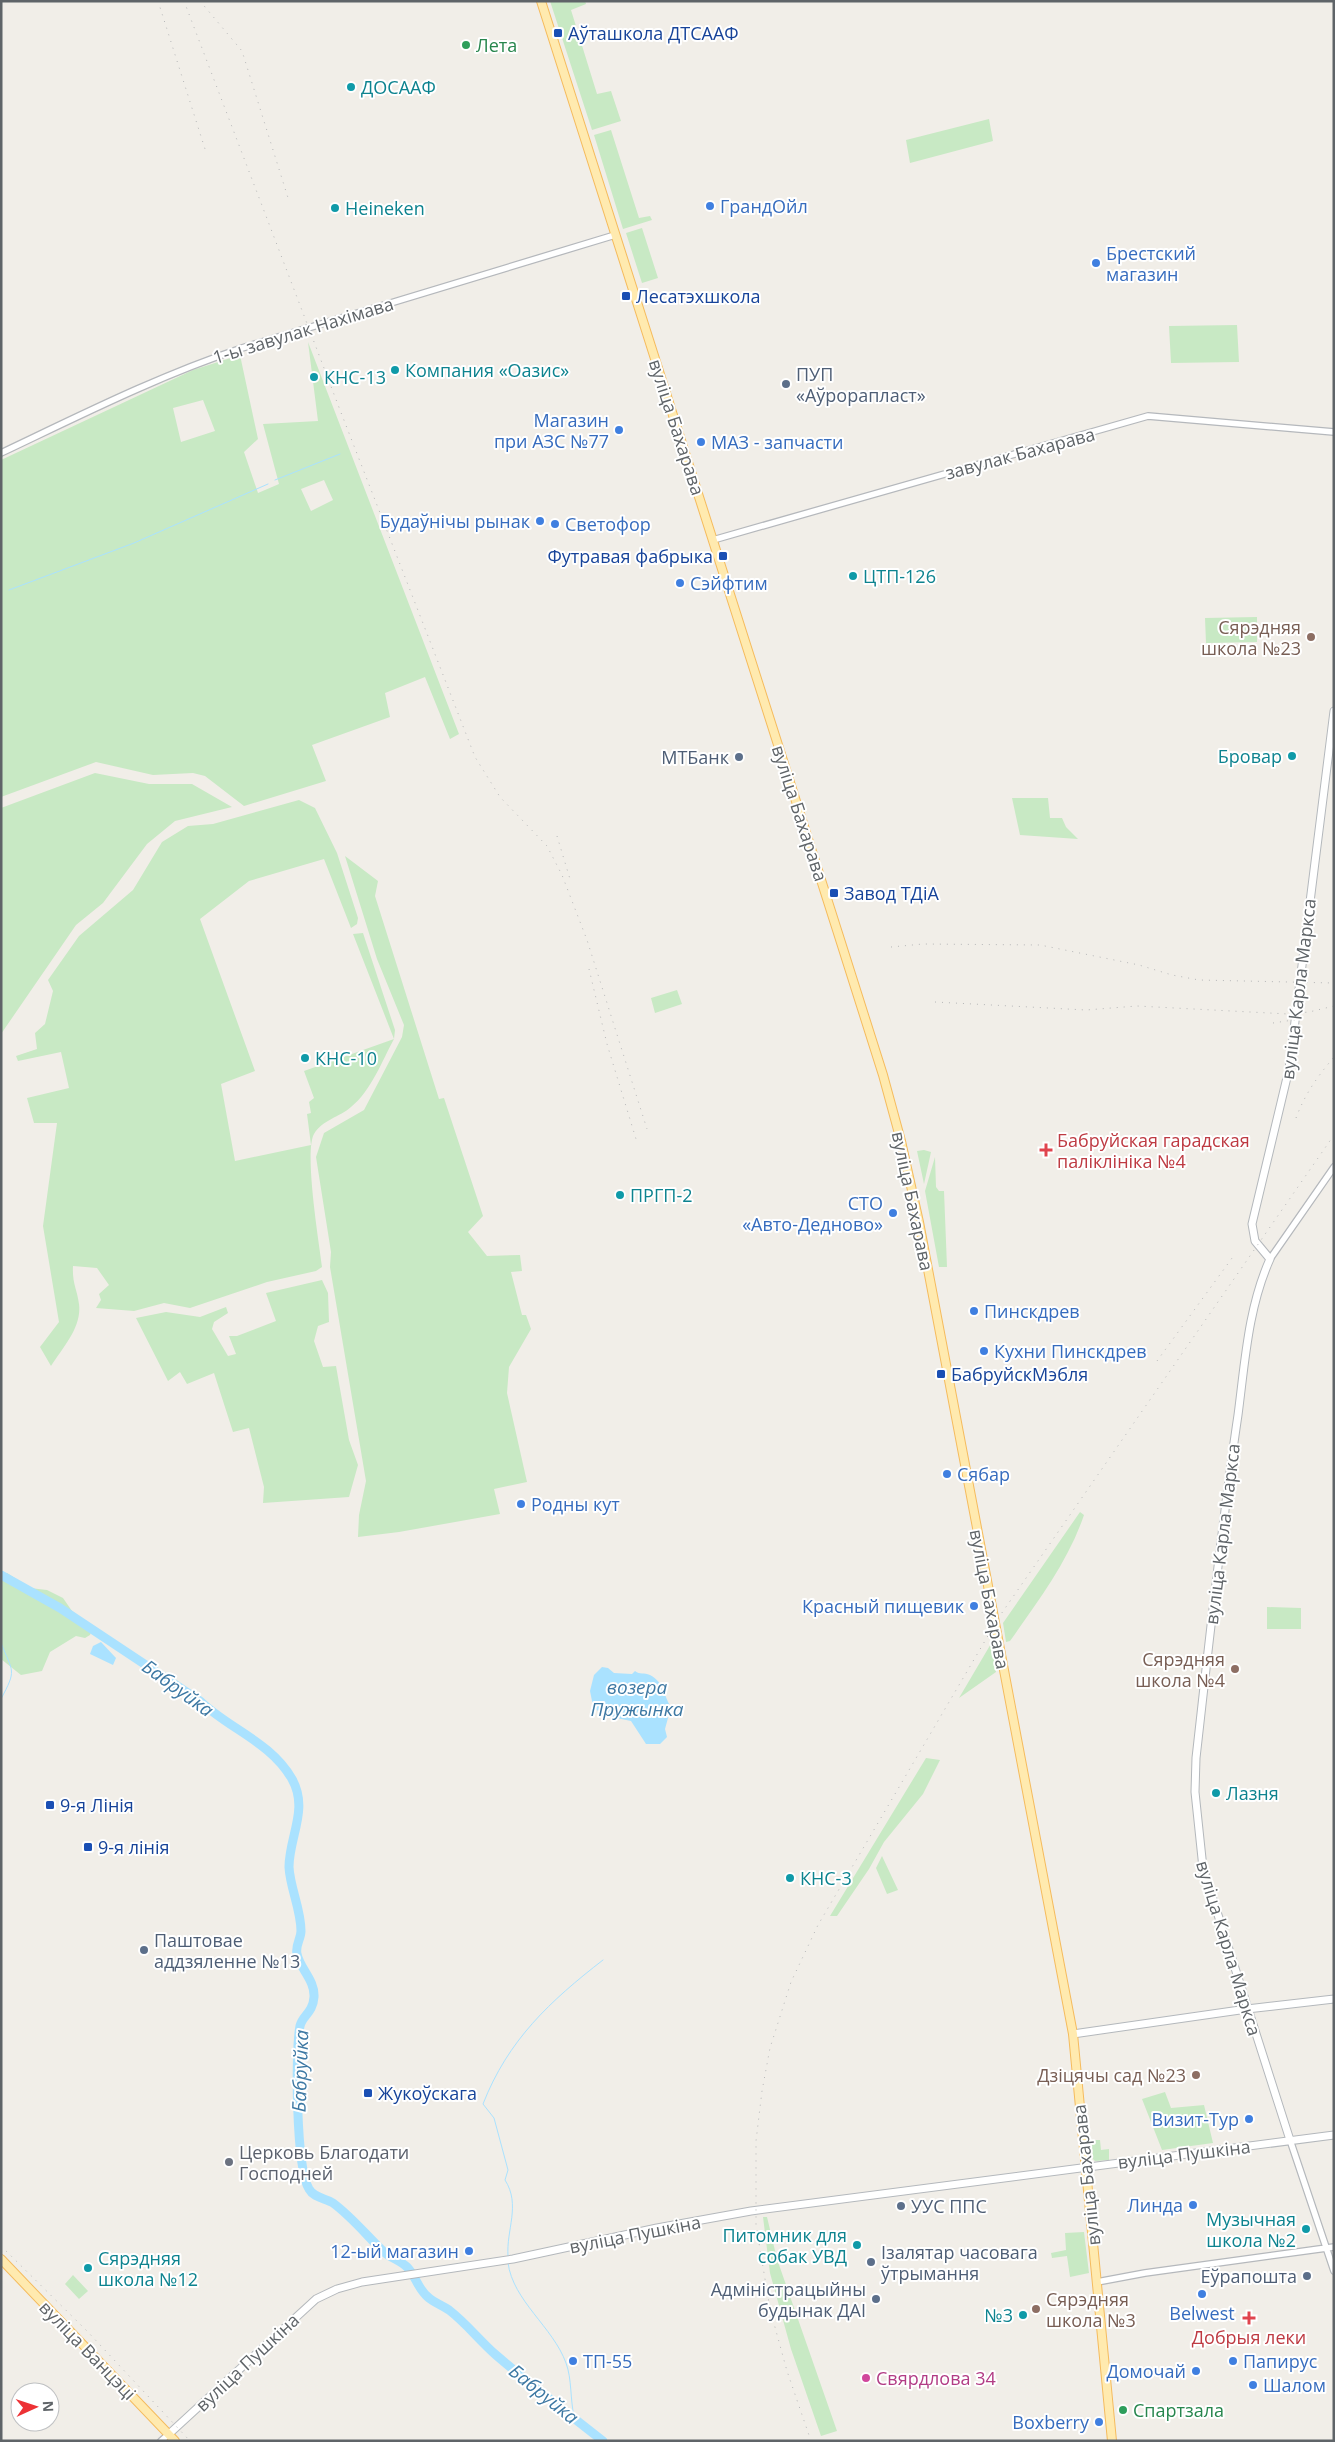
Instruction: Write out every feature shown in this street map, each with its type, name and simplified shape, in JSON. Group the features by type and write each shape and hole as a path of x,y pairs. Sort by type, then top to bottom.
{"main road":[{"name":"вуліца Бахарава","path":"541,1 883,1075 902,1141 936,1307 1073,2034 1084,2167 1112,2441"},
{"name":"вуліца Карла Маркса","path":"1290,2140 1202,1868 1195,1792 1196,1758 1223,1524 1251,1321 1262,1277 1270,1259 1255,1242 1252,1224 1290,1069 1334,711"},
{"path":"1073,2034 1247,2009 1334,1999"},
{"name":"вуліца Пушкіна","path":"169,2434 316,2299 337,2289 399,2276 508,2260 657,2228 751,2211 1334,2135"},
{"name":"вуліца Ванцэці","path":"1,2259 175,2441"}],"street":[{"name":"1-ы завулак Нахімава","path":"1,453 158,378 194,364 616,235"},
{"name":"завулак Бахарава","path":"713,540 1148,416 1334,432"},
{"name":"вуліца Карла Маркса","path":"1270,1259 1334,1166"},
{"name":"вуліца Карла Маркса","path":"1290,2140 1334,2271"},
{"path":"1097,2282 1145,2273 1334,2247"},
{"path":"161,2441 169,2434"}],"green space":[{"path":"550,1 585,1 586,4 571,10 597,94 611,91 621,121 592,130"},
{"path":"989,119 993,141 910,163 906,140"},
{"path":"611,130 639,218 650,216 652,220 623,229 594,135"},
{"path":"642,228 658,278 642,283 626,233"},
{"path":"1237,325 1239,362 1171,363 1169,326"},
{"path":"308,342 459,734 450,739 425,677 385,693 390,717 312,745 326,781 244,806 205,776 193,773 153,775 96,762 1,797 1,460 193,370 240,355 258,439 244,452 258,493 279,484 263,424 318,421","holes":["203,400 215,431 181,442 173,408","324,480 333,500 311,511 301,489"]},
{"path":"1257,617 1257,642 1206,643 1205,618"},
{"path":"95,773 149,784 192,784 232,807 175,821 147,844 103,903 76,925 1,1034 1,808"},
{"path":"1012,798 1048,798 1050,818 1062,818 1066,827 1078,839 1020,835"},
{"path":"299,800 315,808 337,853 358,918 357,924 351,928 324,859 249,881 200,919 255,1071 221,1084 235,1161 311,1145 311,1177 322,1267 316,1271 267,1282 190,1308 164,1303 134,1311 96,1308 101,1300 99,1294 109,1285 97,1268 73,1266 74,1282 79,1304 78,1321 71,1336 51,1366 40,1347 59,1322 43,1226 57,1123 34,1123 27,1098 69,1088 61,1052 18,1061 16,1056 37,1049 35,1033 45,1024 53,991 48,980 79,936 133,890 162,842 188,826 213,824"},
{"path":"345,856 378,881 375,896 439,1099 444,1098 483,1216 468,1232 487,1256 520,1255 522,1271 511,1272 522,1315 526,1315 531,1329 509,1367 507,1393 527,1482 494,1489 500,1514 399,1532 358,1537 359,1515 366,1481 330,1267 331,1252 316,1157 324,1133 364,1110 402,1037 404,1025 377,959"},
{"path":"363,933 395,1030 394,1039 353,934"},
{"path":"677,990 682,1004 655,1013 651,998"},
{"path":"394,1039 376,1075 364,1093 347,1110 326,1122 314,1134 311,1145 307,1114 311,1113 309,1102 314,1098 304,1071"},
{"path":"917,1151 931,1152 924,1184"},
{"path":"935,1157 936,1187 939,1191 944,1191 947,1267 939,1267 925,1191"},
{"path":"322,1280 328,1293 329,1322 318,1326 314,1341 323,1367 336,1366 349,1440 358,1465 349,1497 263,1503 264,1487 249,1428 233,1432 214,1373 187,1384 180,1372 168,1381 136,1318 166,1312 200,1317 226,1307 228,1313 214,1322 212,1329 228,1356 236,1354 229,1336 237,1336 276,1321 266,1293"},
{"path":"1080,1512 1084,1515 1061,1565 1010,1641 1006,1642 1003,1623"},
{"path":"7,1573 30,1588 47,1590 63,1598 72,1611 93,1627 90,1635 85,1638 76,1636 50,1652 42,1671 21,1675 1,1659 1,1574"},
{"path":"1267,1607 1301,1608 1301,1629 1267,1629"},
{"path":"992,1642 996,1672 959,1698"},
{"path":"926,1758 940,1760 923,1794 884,1842 869,1869 837,1916 830,1916"},
{"path":"882,1856 898,1890 887,1894 876,1868"},
{"path":"1165,2092 1171,2108 1204,2105 1213,2143 1162,2150 1142,2099"},
{"path":"1087,2140 1100,2140 1101,2150 1109,2149 1109,2160 1095,2161 1089,2155"},
{"path":"763,2217 767,2217 777,2259 837,2431 821,2436 791,2349 770,2273"},
{"path":"1084,2232 1089,2273 1070,2277 1067,2256 1052,2258 1051,2253 1066,2250 1065,2233"},
{"path":"73,2275 88,2291 79,2299 65,2284"}],"water":[{"path":"101,1642 116,1658 113,1665 90,1654 93,1646"},
{"name":"возера Пружынка","path":"602,1667 608,1668 614,1673 632,1674 635,1671 655,1678 671,1707 665,1729 667,1737 660,1744 646,1744 631,1721 602,1715 593,1706 590,1691 594,1675"}],"waterway":[{"path":"275,480 340,454"},
{"path":"9,590 134,543 268,484"},
{"name":"Бабруйка","path":"1,1575 60,1608 200,1701 211,1711 261,1745 283,1766 292,1779 299,1801 299,1812 289,1867 301,1923 297,1954 314,1991 312,2007 300,2026 297,2059 301,2158 309,2189 317,2196 340,2208 384,2252 407,2267 425,2295 455,2315 496,2355 603,2441"},
{"name":"Бабруйка","path":"1,1582 2,1576"},
{"path":"1,1643 12,1671 1,1699"},
{"path":"508,2256 512,2218 512,2199 510,2189 505,2180 508,2170 494,2118 483,2104 505,2060 532,2023 565,1991 603,1960"},
{"path":"508,2263 511,2277 517,2290 552,2338 566,2363 574,2416"}],"railway":[{"path":"158,1 205,149"},
{"path":"184,1 475,757 500,797 547,846 562,875 587,940 647,1129"},
{"path":"200,1 242,51 289,201"},
{"path":"557,836 570,879"},
{"path":"891,947 923,944 1040,945 1139,965 1172,975 1199,980 1334,983"},
{"path":"589,969 607,1044 636,1139"},
{"path":"935,1002 1086,1010 1137,1006 1288,1014 1309,1012 1334,1006"},
{"path":"1273,1023 1300,1019"},
{"path":"1296,1118 1312,1086 1334,1057"},
{"path":"811,2441 787,2371 770,2309 756,2225 756,2141 762,2091 770,2048 791,1982 818,1925 999,1617 1334,1135"},
{"path":"1157,1361 1235,1254"},
{"path":"1,2246 87,2331 190,2441"}],"place":[{"name":"Аўташкола ДТСААФ","path":"558,33"},
{"name":"Лета","path":"466,45"},
{"name":"ДОСААФ","path":"351,87"},
{"name":"ГрандОйл","path":"710,206"},
{"name":"Heineken","path":"335,208"},
{"name":"Брестский магазин","path":"1096,263"},
{"name":"Лесатэхшкола","path":"626,296"},
{"name":"Компания «Оазис»","path":"395,370"},
{"name":"КНС-13","path":"314,377"},
{"name":"ПУП «Аўрорапласт»","path":"786,384"},
{"name":"Магазин при АЗС №77","path":"619,430"},
{"name":"МАЗ - запчасти","path":"701,442"},
{"name":"Будаўнічы рынак","path":"540,521"},
{"name":"Светофор","path":"555,524"},
{"name":"Футравая фабрыка","path":"723,556"},
{"name":"ЦТП-126","path":"853,576"},
{"name":"Сэйфтим","path":"680,583"},
{"name":"Сярэдняя школа №23","path":"1311,637"},
{"name":"Бровар","path":"1292,756"},
{"name":"МТБанк","path":"739,757"},
{"name":"Завод ТДіА","path":"834,893"},
{"name":"КНС-10","path":"305,1058"},
{"name":"Бабруйская гарадская паліклініка №4","path":"1046,1150"},
{"name":"ПРГП-2","path":"620,1195"},
{"name":"СТО «Авто-Дедново»","path":"893,1213"},
{"name":"Пинскдрев","path":"974,1311"},
{"name":"Кухни Пинскдрев","path":"984,1351"},
{"name":"БабруйскМэбля","path":"941,1374"},
{"name":"Сябар","path":"947,1474"},
{"name":"Родны кут","path":"521,1504"},
{"name":"Красный пищевик","path":"974,1606"},
{"name":"Сярэдняя школа №4","path":"1235,1669"},
{"name":"Лазня","path":"1216,1793"},
{"name":"9-я Лінія","path":"50,1805"},
{"name":"9-я лінія","path":"88,1847"},
{"name":"КНС-3","path":"790,1878"},
{"name":"Паштовае аддзяленне №13","path":"144,1950"},
{"name":"Дзіцячы сад №23","path":"1196,2075"},
{"name":"Жукоўскага","path":"368,2093"},
{"name":"Визит-Тур","path":"1249,2119"},
{"name":"Церковь Благодати Господней","path":"229,2162"},
{"name":"Линда","path":"1193,2205"},
{"name":"УУС ППС","path":"901,2206"},
{"name":"Музычная школа №2","path":"1306,2229"},
{"name":"Питомник для собак УВД","path":"857,2245"},
{"name":"12-ый магазин","path":"469,2251"},
{"name":"Ізалятар часовага ўтрымання","path":"871,2262"},
{"name":"Сярэдняя школа №12","path":"88,2268"},
{"name":"Еўрапошта","path":"1307,2276"},
{"name":"Belwest","path":"1202,2294"},
{"name":"Адміністрацыйны будынак ДАІ","path":"876,2299"},
{"name":"Сярэдняя школа №3","path":"1036,2309"},
{"name":"№3","path":"1023,2315"},
{"name":"Добрыя леки","path":"1249,2318"},
{"name":"ТП-55","path":"573,2361"},
{"name":"Папирус","path":"1233,2361"},
{"name":"Домочай","path":"1196,2371"},
{"name":"Свярдлова 34","path":"866,2378"},
{"name":"Шалом","path":"1253,2385"},
{"name":"Спартзала","path":"1123,2410"},
{"name":"Boxberry","path":"1099,2422"}]}
